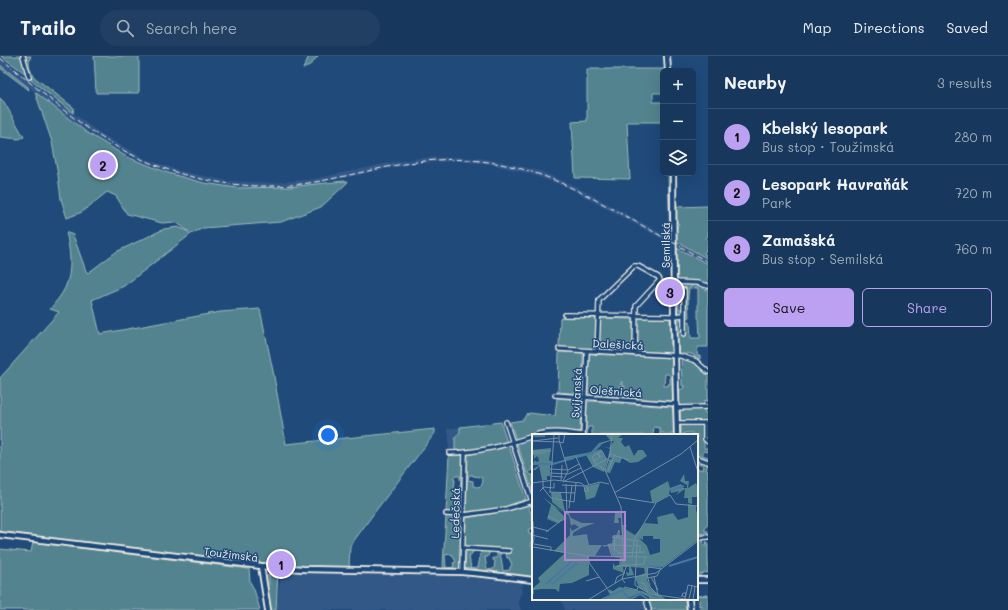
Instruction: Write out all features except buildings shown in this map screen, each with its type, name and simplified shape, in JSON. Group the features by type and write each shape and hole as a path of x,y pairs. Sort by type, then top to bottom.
{"street":[{"path":"23,56 29,77"},
{"path":"667,56 668,68"},
{"name":"Semilská","path":"673,176 677,434"},
{"path":"597,352 599,300 636,266 658,277 660,280 636,305 635,354"},
{"path":"674,282 698,283 708,286"},
{"path":"684,290 684,334"},
{"path":"565,315 674,316 683,314"},
{"name":"Dalešická","path":"559,349 689,358 696,361 708,372"},
{"name":"Svijanská","path":"583,434 586,398 587,351"},
{"name":"Olešnická","path":"555,396 676,406 708,407"},
{"path":"506,422 532,499"},
{"path":"677,423 706,423 705,439 708,442"},
{"path":"538,434 545,432 576,434"},
{"path":"449,453 465,453 491,449 532,436"},
{"name":"Ledečská","path":"462,572 465,453"},
{"path":"698,458 708,462"},
{"path":"446,514 464,515 506,509 532,502"},
{"name":"Toužimská","path":"0,535 261,566 303,569 462,572 532,580"},
{"path":"698,538 708,537"},
{"path":"463,548 509,551"},
{"path":"261,566 268,610"},
{"path":"646,600 649,610"},
{"path":"689,600 690,610"}],"shaded area":[{"path":"0,56 90,126 108,138 146,159 180,171 228,181 272,183 314,179 420,158 479,158 503,162 540,171 577,187 708,259 708,264 567,187 530,174 490,164 455,161 421,163 315,184 281,188 227,186 179,176 136,159 105,143 85,130 0,65"},
{"path":"460,427 460,432 455,440 455,454 449,455 449,437 447,429"},
{"path":"281,572 481,577 520,581 523,585 518,601 521,610 276,610"},
{"path":"561,600 643,600 645,610 565,610"}],"green space":[{"path":"1,56 21,56 26,74"},
{"path":"24,56 31,56 29,62 31,72 34,77 74,108 73,113 31,80"},
{"path":"94,56 139,56 139,93 96,93"},
{"path":"309,56 318,56 311,64 303,69"},
{"path":"0,65 28,87 29,90 0,68"},
{"path":"587,69 660,69 660,93 653,93 653,102 660,102 660,122 627,122 630,179 575,178 572,122 587,121"},
{"path":"35,92 86,132 127,157 171,174 204,183 237,188 289,187 344,181 348,182 321,207 281,222 203,228 191,234 124,286 92,300 100,334 220,312 260,309 286,444 435,429 435,433 350,546 349,568 304,567 278,563 252,563 0,533 0,378 59,312 50,309 58,299 68,281 70,253 66,232 73,235 88,273 116,252 164,229 178,227 189,232 176,222 162,223 127,214 116,196 107,192 82,212 67,218 61,199 52,142"},
{"path":"0,98 4,102 24,137 19,139 0,137"},
{"path":"668,176 672,176 673,241 670,239"},
{"path":"708,206 708,235 706,239 708,240 708,244 704,254 708,256 708,259 676,241 676,229 679,224 676,222 676,207"},
{"path":"677,248 708,264 708,283 678,281 676,279"},
{"path":"680,284 692,284 692,288 689,288 688,297 689,318 686,318 685,316 687,316 687,308 685,307 685,288 679,290 679,309 682,309 679,313 676,311 678,294 676,286"},
{"path":"695,284 703,286 706,290 708,288 708,347 698,347 697,356 700,356 700,359 687,353 687,355 680,354 677,351 676,318 678,316 681,317 682,320 679,320 680,331 682,331 685,321 690,321 691,338 700,338 698,288 694,288"},
{"path":"562,317 596,318 595,349 559,348 560,319"},
{"path":"600,318 633,319 633,351 599,349"},
{"path":"637,318 670,318 671,353 636,351"},
{"path":"559,352 583,353 583,394 558,392"},
{"path":"589,354 672,358 674,401 588,395","holes":["665,374 670,376 670,384 668,384 668,386 664,386","621,382 623,382 622,391 623,386 625,386 624,391 627,391 626,395 616,394 617,390 620,390","608,385 611,387 611,390 613,390 612,394 603,393 603,387 606,387 607,390"]},
{"path":"681,358 695,363 708,374 708,402 707,400 704,401 704,406 679,407 679,390 684,388 684,386 682,386"},
{"path":"557,398 581,400 580,432 545,430 516,439 510,422 523,420 527,413 527,415 529,413 555,416"},
{"path":"589,401 673,407 674,433 660,434 660,428 654,427 653,434 592,434 592,427 588,427 587,434 585,434 587,403"},
{"path":"708,409 704,410 705,413 708,413 708,421 680,422 680,410"},
{"path":"501,422 507,442 497,445 498,449 509,446 526,499 510,505 512,509 528,504 532,517 532,528 528,530 530,535 532,534 532,577 466,570 465,568 466,550 475,551 473,551 471,556 469,556 471,569 478,568 481,551 492,552 489,553 488,557 485,557 487,570 494,569 495,561 493,558 497,558 497,552 500,552 503,571 510,570 512,565 509,558 507,558 506,551 509,551 508,549 467,546 465,544 466,518 496,513 494,509 466,512 468,455 480,452 480,448 455,451 455,438 460,432 460,427","holes":["469,475 481,477 483,482 481,486 473,486 473,481 468,480"]},
{"path":"681,425 703,425 704,448 708,448 708,452 704,451 702,455 708,457 708,459 698,455 698,434 681,434"},
{"path":"532,438 532,470 529,472 532,475 532,489 517,443"},
{"path":"461,454 463,457 461,513 446,512 449,455","holes":["454,476 460,476 461,481 459,490 454,490"]},
{"path":"698,460 708,464 706,470 708,471 708,525 705,527 705,531 708,531 708,533 698,534 700,529 698,528 698,468 702,470 703,465 698,463"},
{"path":"446,516 461,518 460,568 457,570 444,570","holes":["452,554 456,562 453,563 454,567 446,568 445,555"]},
{"path":"708,538 703,539 704,546 707,546 706,542 708,542 708,573 704,572 703,574 700,574 700,577 698,577 698,539"},
{"path":"33,542 249,569 250,582 254,589 260,610 0,610 0,549 31,552"},
{"path":"272,572 278,572 276,610 270,610 266,579 266,577"},
{"path":"708,595 708,610 700,610 699,608 702,607 702,605 699,606 700,598 698,596"},
{"path":"649,600 685,600 686,610 651,610"}],"waterway":[{"path":"269,585 269,576 272,572"}],"railway":[{"path":"0,58 66,112 107,141 131,154 181,174 234,184 261,186 315,182 397,165 438,160 459,159 501,164 539,174 574,189 708,262"}],"place":[{"name":"Lesopark Havraňák","path":"103,165"},
{"name":"Zamašská","path":"670,292"},
{"name":"Kbelský lesopark","path":"281,564"}]}
